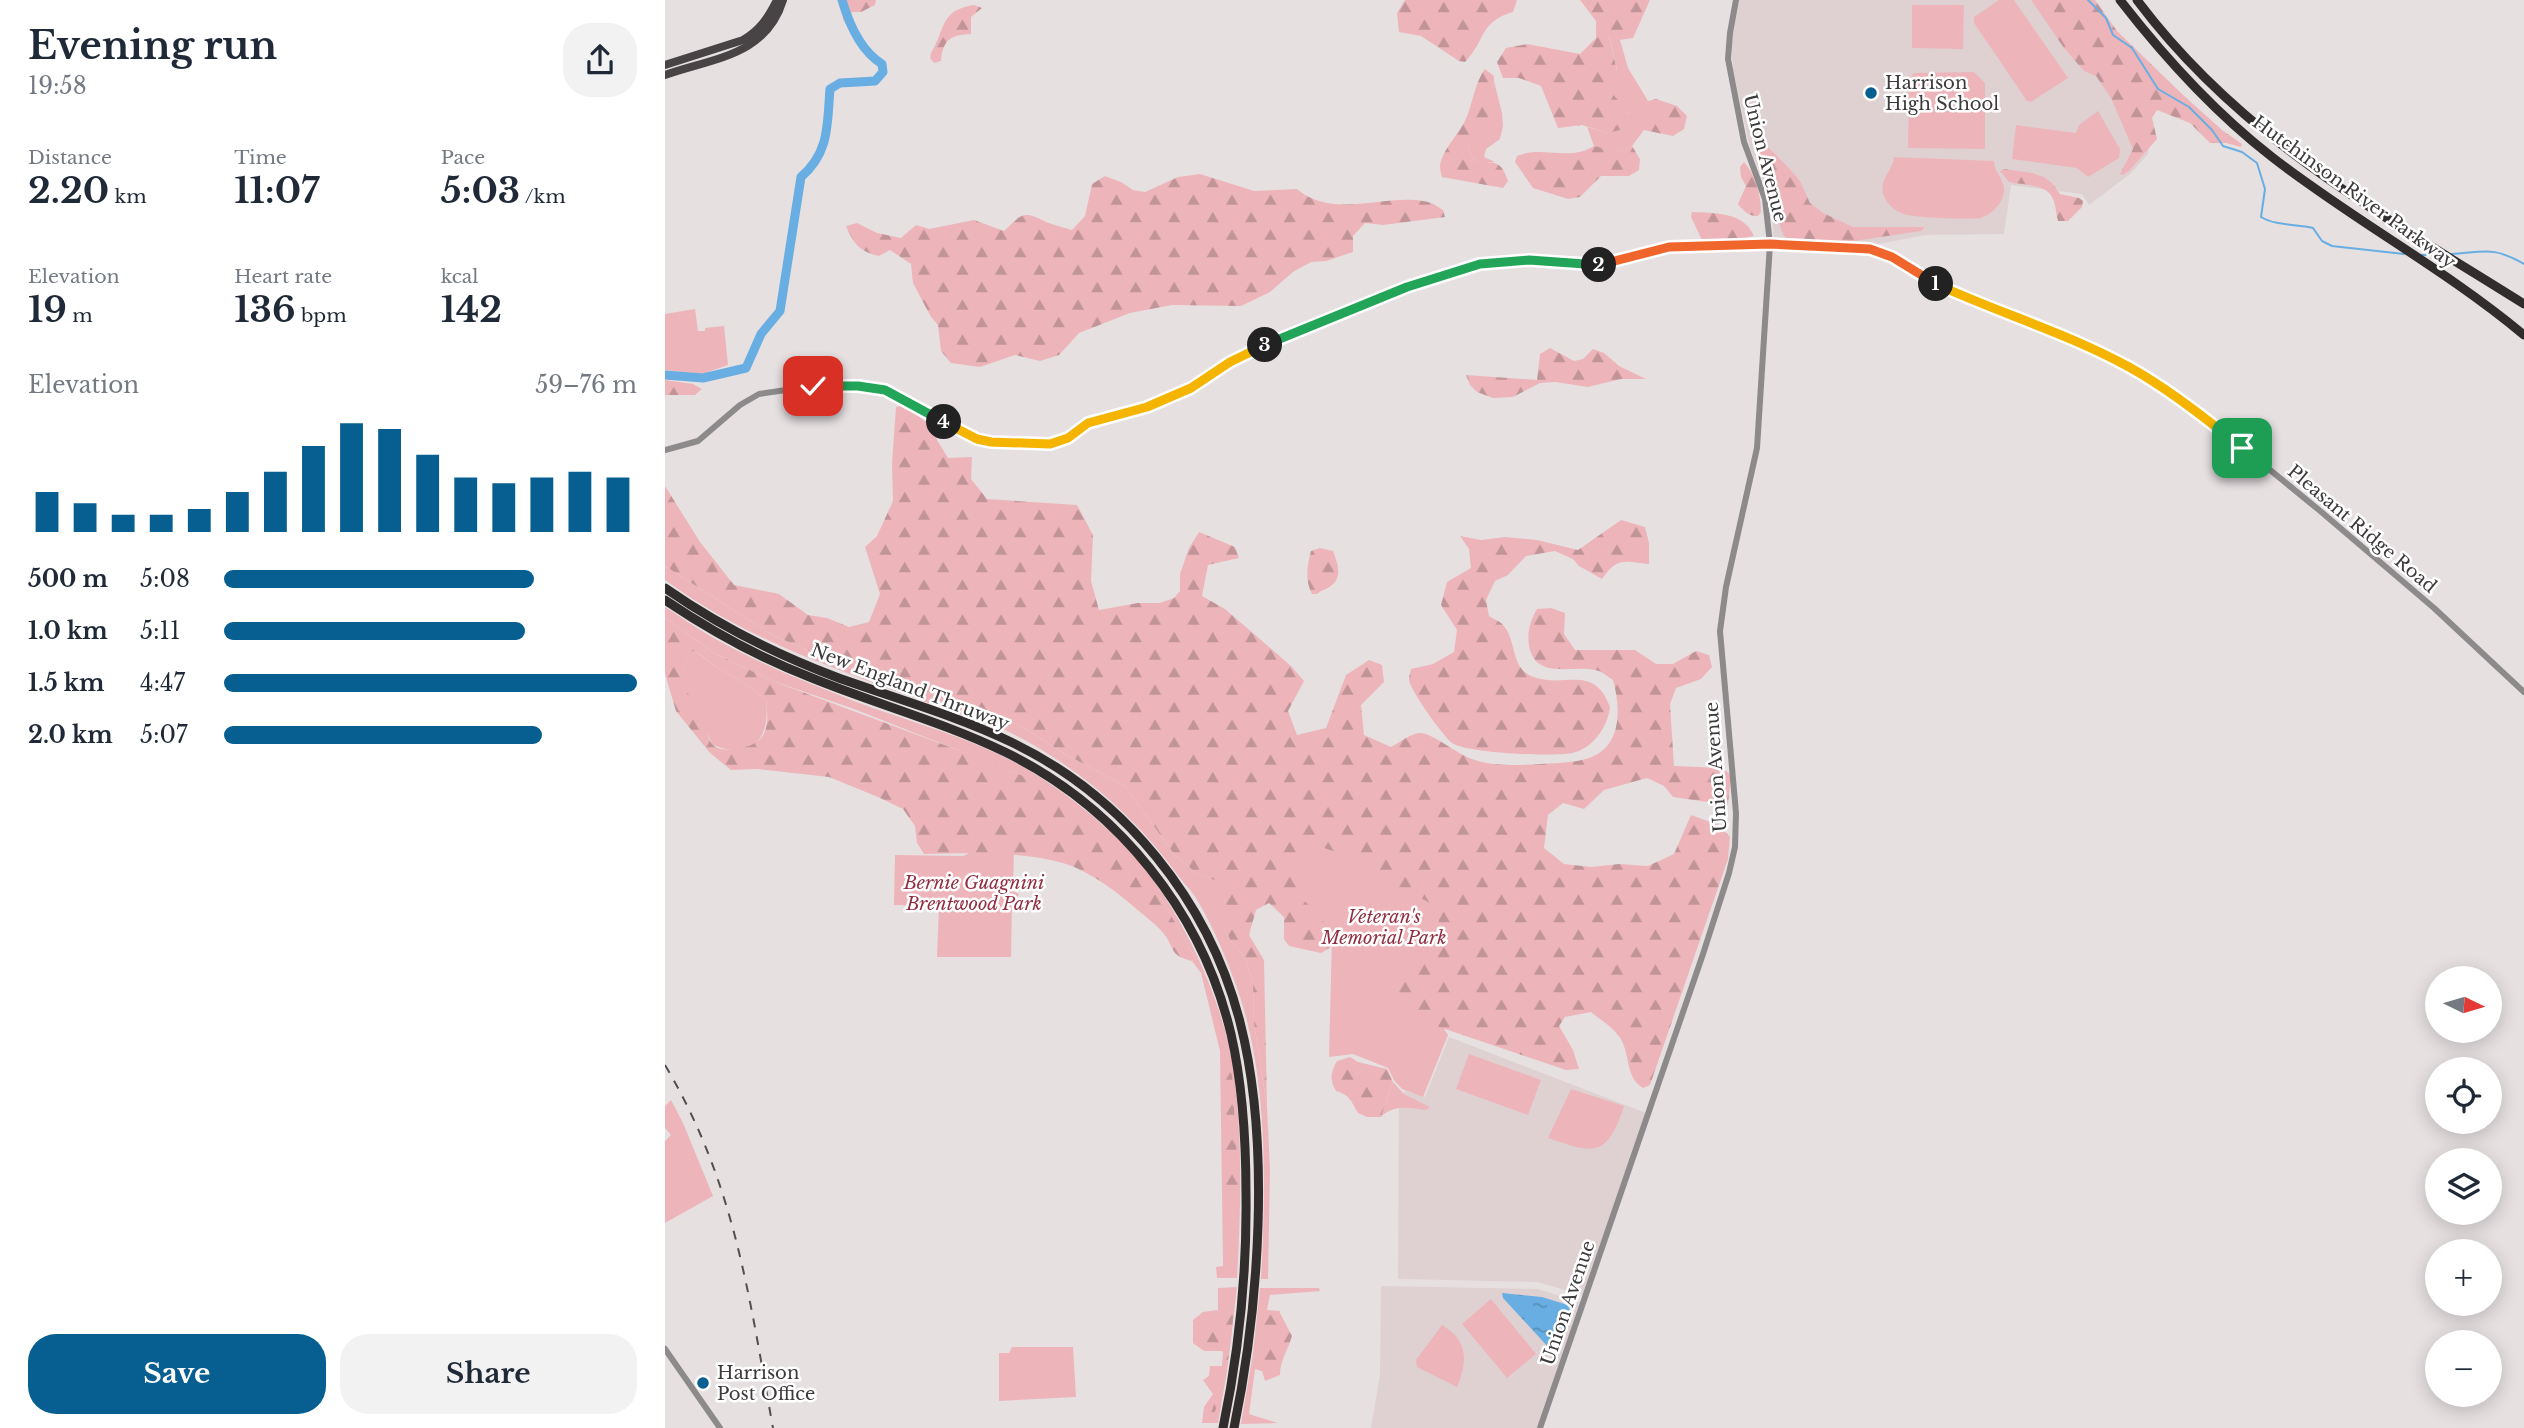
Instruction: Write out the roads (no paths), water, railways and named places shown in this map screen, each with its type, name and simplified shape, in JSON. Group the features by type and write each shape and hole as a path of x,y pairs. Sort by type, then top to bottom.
{"highway":[{"path":"2114,0 2143,36 2165,56"},
{"name":"Hutchinson River Parkway","path":"2120,0 2165,56 2226,117 2272,156 2524,335"},
{"name":"Hutchinson River Parkway","path":"2137,0 2187,60 2252,122 2326,180 2524,304"},
{"name":"New England Thruway","path":"665,589 722,625 782,655 981,729 1042,758 1109,808 1145,844 1177,884 1211,942 1230,989 1244,1038 1252,1088 1256,1156 1256,1258 1248,1342 1234,1428"},
{"name":"New England Thruway","path":"665,600 721,635 782,666 988,744 1034,767 1076,796 1115,829 1170,895 1196,939 1217,986 1231,1035 1241,1094 1246,1171 1245,1265 1237,1349 1223,1428"}],"main road":[{"path":"665,65 743,40 767,20 776,0"},
{"path":"665,75 737,53 752,45 772,24 783,0"}],"street":[{"name":"Union Avenue","path":"1540,1428 1700,962 1735,847 1736,813 1720,631 1726,587 1757,448 1770,242 1765,200 1744,142 1728,60 1736,0"},
{"name":"Pleasant Ridge Road","path":"1770,242 1874,249 1974,302 2064,336 2128,367 2231,438 2319,510 2434,608 2524,692"},
{"path":"665,450 698,441 740,405 759,394 813,386 858,386 885,390 977,439 1008,444 1050,444 1068,438 1088,423 1147,407 1191,388 1230,362 1332,316 1407,287 1480,264 1529,260 1598,265 1669,247 1770,242"},
{"path":"665,1349 720,1428"}],"water":[{"path":"1502,1293 1542,1297 1571,1306 1572,1312 1560,1347 1552,1350 1549,1348 1503,1298"}],"waterway":[{"path":"665,375 703,378 746,368 761,334 780,311 801,177 817,158 822,147 830,89 840,83 875,81 883,72 882,64 868,52 857,36 842,0"},
{"path":"2088,0 2106,18 2113,35 2132,48 2158,89 2189,107 2212,130 2223,146 2242,152 2257,163 2265,189 2261,217 2313,228 2322,241 2332,246 2404,254"},
{"path":"2451,254 2496,252 2524,264"},
{"path":"2420,255 2439,255"}],"railway":[{"path":"665,1065 689,1109 724,1197 747,1286 773,1428"}],"place":[{"name":"Harrison High School","path":"1871,93"},
{"name":"Harrison Post Office","path":"703,1383"}],"park label":[{"name":"Bernie Guagnini Brentwood Park","path":"974,893"},
{"name":"Veteran's Memorial Park","path":"1384,927"}]}
